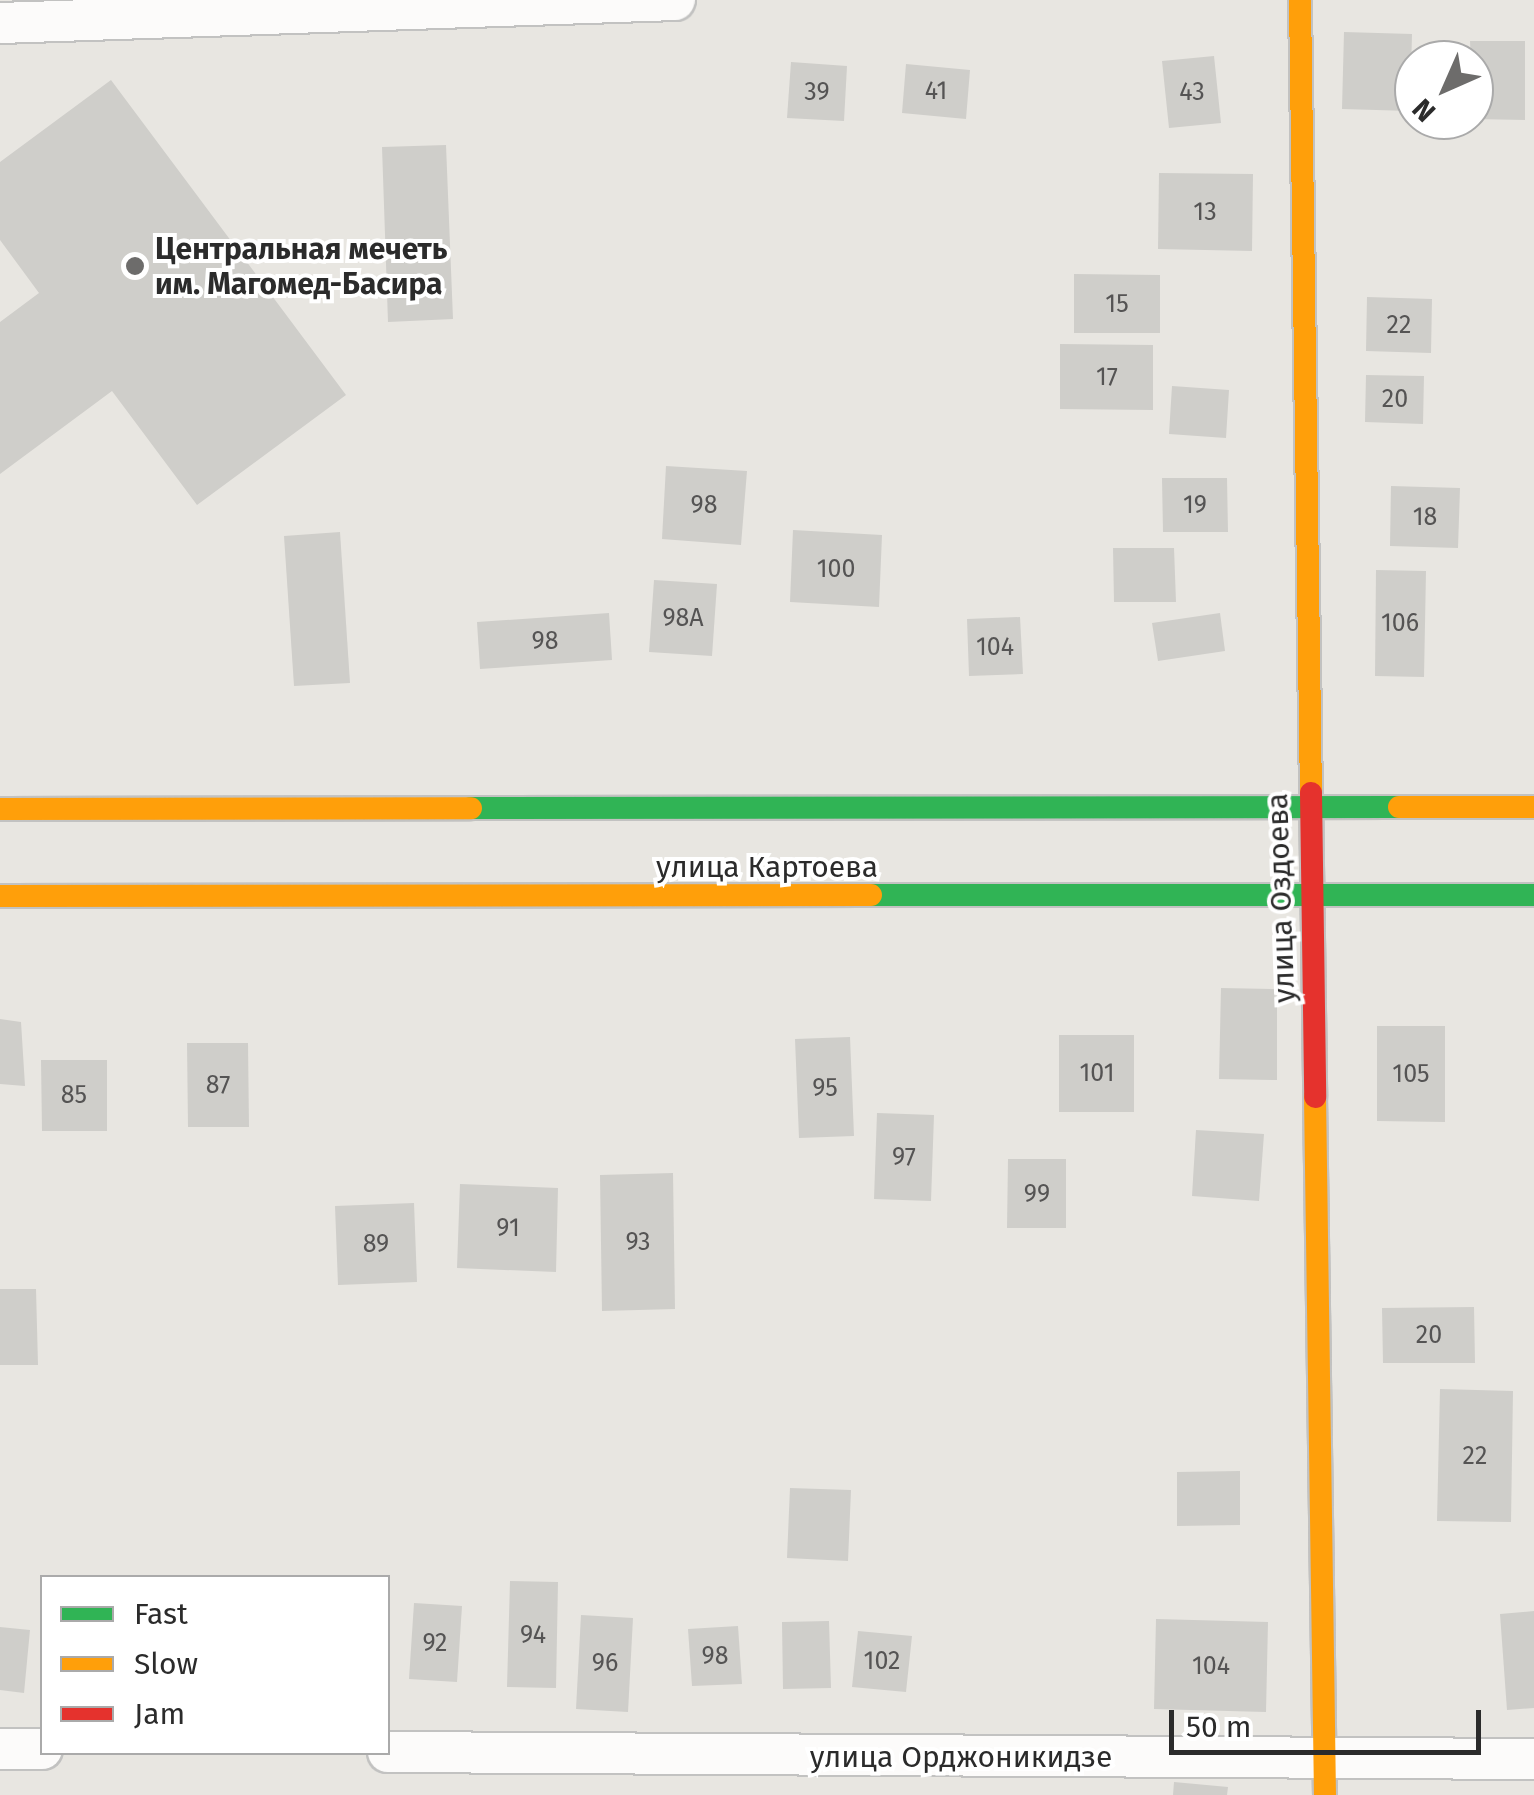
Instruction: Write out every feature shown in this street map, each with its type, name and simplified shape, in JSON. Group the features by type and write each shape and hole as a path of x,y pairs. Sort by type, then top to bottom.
{"main road":[{"name":"улица Оздоева","path":"1300,0 1308,807 1313,898 1325,1777"},
{"name":"улица Картоева","path":"0,809 1534,808"},
{"name":"улица Картоева","path":"0,896 1534,895"}],"street":[{"path":"0,23 675,0"},
{"path":"0,1749 40,1749"},
{"name":"улица Орджоникидзе","path":"390,1752 1325,1777 1534,1758"}],"building":[{"path":"1344,32 1412,34 1412,40 1394,40 1394,111 1342,109"},
{"path":"1494,41 1525,41 1525,120 1494,119"},
{"path":"1214,56 1221,123 1169,128 1162,61"},
{"path":"791,62 847,66 844,121 787,118"},
{"path":"906,64 970,70 966,119 902,113"},
{"name":"Центральная мечеть им. Магомед-Басира","path":"111,80 346,395 197,505 112,391 0,474 0,322 39,293 0,240 0,162"},
{"path":"446,145 453,319 388,322 382,147"},
{"path":"1159,173 1253,174 1252,251 1158,249"},
{"path":"1074,274 1160,275 1160,333 1074,333"},
{"path":"1367,297 1432,299 1431,353 1366,351"},
{"path":"1060,344 1153,345 1153,410 1060,409"},
{"path":"1366,375 1424,376 1423,424 1365,422"},
{"path":"1172,386 1229,390 1226,438 1169,434"},
{"path":"666,466 747,471 741,545 662,539"},
{"path":"1162,478 1227,478 1228,532 1163,532"},
{"path":"1391,486 1460,488 1458,548 1390,546"},
{"path":"793,530 882,535 879,607 790,602"},
{"path":"340,532 350,683 294,686 284,536"},
{"path":"1113,548 1174,548 1176,602 1114,602"},
{"path":"1376,570 1426,571 1424,677 1375,676"},
{"path":"654,580 717,584 712,656 649,652"},
{"path":"609,613 612,660 480,669 477,622"},
{"path":"1220,613 1225,651 1158,661 1152,623"},
{"path":"1020,617 1023,674 969,676 967,619"},
{"path":"1221,988 1277,989 1277,1080 1219,1079"},
{"path":"0,1019 21,1022 25,1086 0,1084"},
{"path":"1377,1026 1445,1026 1445,1122 1377,1121"},
{"path":"1059,1035 1134,1035 1134,1112 1059,1112"},
{"path":"850,1037 854,1136 799,1138 795,1039"},
{"path":"187,1043 248,1043 249,1127 188,1127"},
{"path":"41,1060 107,1060 107,1131 42,1131"},
{"path":"877,1113 934,1115 931,1201 874,1199"},
{"path":"1196,1130 1264,1134 1259,1201 1192,1196"},
{"path":"1008,1159 1066,1159 1066,1228 1007,1228"},
{"path":"673,1173 675,1309 602,1311 600,1175"},
{"path":"460,1184 558,1188 556,1272 457,1268"},
{"path":"414,1203 417,1282 338,1285 335,1206"},
{"path":"0,1289 36,1289 38,1365 0,1365"},
{"path":"1474,1307 1475,1363 1383,1363 1382,1308"},
{"path":"1440,1389 1513,1391 1511,1522 1437,1521"},
{"path":"1240,1471 1240,1525 1177,1526 1177,1472"},
{"path":"790,1488 851,1490 848,1561 787,1558"},
{"path":"510,1581 558,1582 556,1688 507,1687"},
{"path":"414,1603 462,1606 457,1682 409,1679"},
{"path":"1534,1611 1534,1708 1507,1710 1500,1614"},
{"path":"581,1615 633,1618 628,1712 576,1709"},
{"path":"1156,1619 1268,1622 1266,1712 1154,1709"},
{"path":"829,1621 831,1688 783,1689 782,1622"},
{"path":"738,1626 742,1684 692,1686 688,1629"},
{"path":"0,1627 30,1630 24,1693 0,1690"},
{"path":"858,1631 912,1636 906,1692 852,1687"},
{"path":"1174,1782 1228,1787 1227,1795 1173,1795"}],"traffic: fast":[{"path":"471,808 1399,807"},
{"path":"871,895 1534,895"}],"traffic: slow":[{"path":"1300,0 1311,793"},
{"path":"1399,807 1534,807"},
{"path":"0,809 471,808"},
{"path":"0,896 871,895"},
{"path":"1315,1097 1325,1795"}],"traffic: jam":[{"path":"1311,793 1315,1097"}],"place":[{"name":"Центральная мечеть им. Магомед-Басира","path":"135,266"}]}
